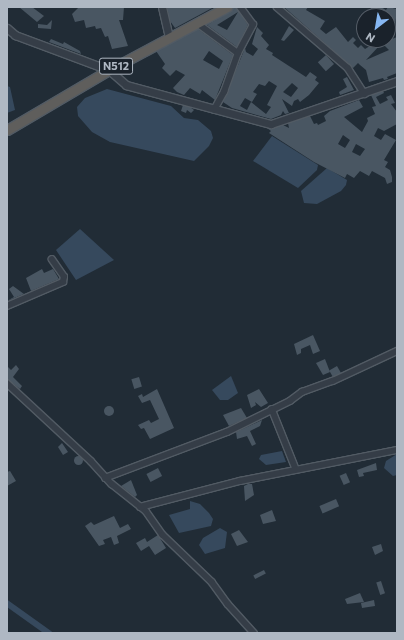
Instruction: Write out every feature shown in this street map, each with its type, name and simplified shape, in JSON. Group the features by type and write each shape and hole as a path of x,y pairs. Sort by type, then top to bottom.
{"highway":[{"name":"N512","path":"7,130 108,70 227,7"}],"street":[{"path":"162,7 169,38"},
{"path":"214,110 224,92 238,53 253,26 240,7"},
{"path":"277,7 348,68 365,94"},
{"path":"197,23 238,53"},
{"path":"7,28 15,35 108,70 126,85 214,110 271,124 365,94 397,81"},
{"path":"7,306 62,282 64,277 52,260"},
{"path":"105,478 227,432 290,401 302,392 334,381 397,351"},
{"path":"7,383 91,461 105,478 140,507 178,551 212,582 228,604 254,633"},
{"path":"272,409 296,469"},
{"path":"140,507 296,469 397,450"}],"water":[{"path":"7,86 10,87 15,110 7,113"},
{"path":"107,89 171,106 184,118 198,120 211,131 213,138 209,146 194,161 110,142 92,132 78,116 77,107 85,98"},
{"path":"272,136 318,165 317,170 298,188 253,161"},
{"path":"327,168 347,180 346,185 341,191 317,204 304,203 301,191"},
{"path":"80,229 114,260 76,280 56,250"},
{"path":"231,376 238,393 228,400 220,400 212,390"},
{"path":"282,451 286,462 266,465 259,459 261,455"},
{"path":"397,454 397,475 393,476 384,468 386,461"},
{"path":"190,501 200,504 209,513 213,519 211,526 179,533 169,515 190,509"},
{"path":"220,528 227,532 225,548 205,554 199,545 203,538"}],"building":[{"path":"19,7 32,7 44,16 37,22"},
{"path":"79,7 124,7 123,20 119,20 128,46 112,49 108,36 105,37 101,28 96,29 95,26 86,28 84,20 75,22 72,14"},
{"path":"167,7 214,7 175,28 170,21"},
{"path":"233,7 236,7 248,25 237,47 207,25 230,12","holes":["238,12 227,30 217,25"]},
{"path":"284,7 308,7 306,10 325,21 320,29 326,34 336,27 348,42 353,37 356,40 353,43 356,48 377,48 366,60 389,50 387,48 396,48 397,37 397,73 387,77 388,79 384,80 383,78 369,82 366,70 358,63 353,68"},
{"path":"381,7 383,8 371,8"},
{"path":"52,20 51,29 38,28 38,24 47,25"},
{"path":"289,26 294,30 284,41 281,40"},
{"path":"257,27 263,33 261,36 269,45 266,49 273,53 272,55 306,77 310,72 317,77 315,80 319,83 309,95 300,102 298,99 294,101 292,106 282,99 289,113 285,114 283,111 281,115 271,119 232,108 223,102 245,48 246,52 253,56 258,49 252,44","holes":["269,81 277,86 267,105 271,107 266,114 251,102 247,110 240,106 245,98 252,102 257,94 253,92 259,84 265,86","292,83 298,88 291,97 283,92"]},
{"path":"198,29 233,55 215,100 202,90 200,94 190,88 184,95 177,92 173,88 185,75 176,70 170,76 162,68 165,64 156,51","holes":["209,51 223,61 219,69 203,60"]},
{"path":"51,39 63,44 64,42 80,51 81,54 49,42"},
{"path":"326,55 334,64 326,71 318,62"},
{"path":"347,77 354,90 340,95 339,92 347,87 343,79"},
{"path":"383,91 384,93 376,97 380,104 388,100 386,97 391,95 395,103 391,104 397,112 397,124 384,131 378,128 374,136 381,140 385,134 396,140 384,160 388,162 385,167 390,170 392,177 392,182 387,184 385,178 372,171 369,176 360,171 354,178 347,174 345,178 314,162 269,133 271,131 267,128 283,125 289,128 288,123 310,116 314,124 317,123 318,125 326,121 324,116 330,111 359,100 363,107 344,117 362,132 368,121 367,118 375,114 372,107 376,106 371,95","holes":["343,135 350,140 345,148 338,144","356,144 365,149 360,156 352,152"]},
{"path":"183,105 194,110 191,113 187,110 186,113 181,111"},
{"path":"42,269 44,273 53,269 59,279 31,291 26,278"},
{"path":"13,286 24,294 7,301 14,297 9,289"},
{"path":"313,335 320,351 313,354 310,345 301,349 301,353 297,355 294,344"},
{"path":"325,359 330,372 323,375 316,363"},
{"path":"16,365 19,369 13,377 22,386 20,389 7,379 7,366 11,370"},
{"path":"337,366 341,373 333,377 329,370"},
{"path":"139,377 142,387 134,389 131,379"},
{"path":"157,389 174,428 150,439 144,428 141,429 138,425 149,420 151,423 159,419 150,400 142,403 138,396 142,394 143,397"},
{"path":"259,389 268,403 261,407 255,402 256,405 251,408 247,395"},
{"path":"107,406 111,406 113,407 113,415 107,416 104,413 104,409"},
{"path":"241,408 247,418 229,426 223,415"},
{"path":"262,420 260,426 250,431 256,444 252,446 247,436 237,439 236,432"},
{"path":"62,443 68,452 63,455 58,447"},
{"path":"78,455 83,460 78,465 73,460"},
{"path":"376,463 377,470 363,473 364,476 359,477 357,470"},
{"path":"158,468 162,476 151,482 146,474"},
{"path":"10,471 16,481 7,486 7,472"},
{"path":"346,473 350,482 344,485 340,476"},
{"path":"131,480 137,495 135,497 121,486"},
{"path":"252,484 254,495 245,501 244,486"},
{"path":"336,499 339,506 323,513 319,506"},
{"path":"272,510 276,521 263,524 260,515"},
{"path":"114,516 120,528 128,524 131,529 117,536 119,543 114,545 111,537 103,540 105,544 99,546 85,526 91,522 94,525"},
{"path":"239,530 248,542 237,546 231,534"},
{"path":"158,535 166,548 155,555 149,546 141,551 136,543 145,538 147,542"},
{"path":"381,544 383,551 375,555 372,547"},
{"path":"264,570 266,574 255,579 253,575"},
{"path":"381,581 385,593 380,595 376,583"},
{"path":"360,593 364,602 347,604 345,599"},
{"path":"374,600 375,606 362,608 361,603"}],"waterway":[{"path":"7,603 49,633"}]}
